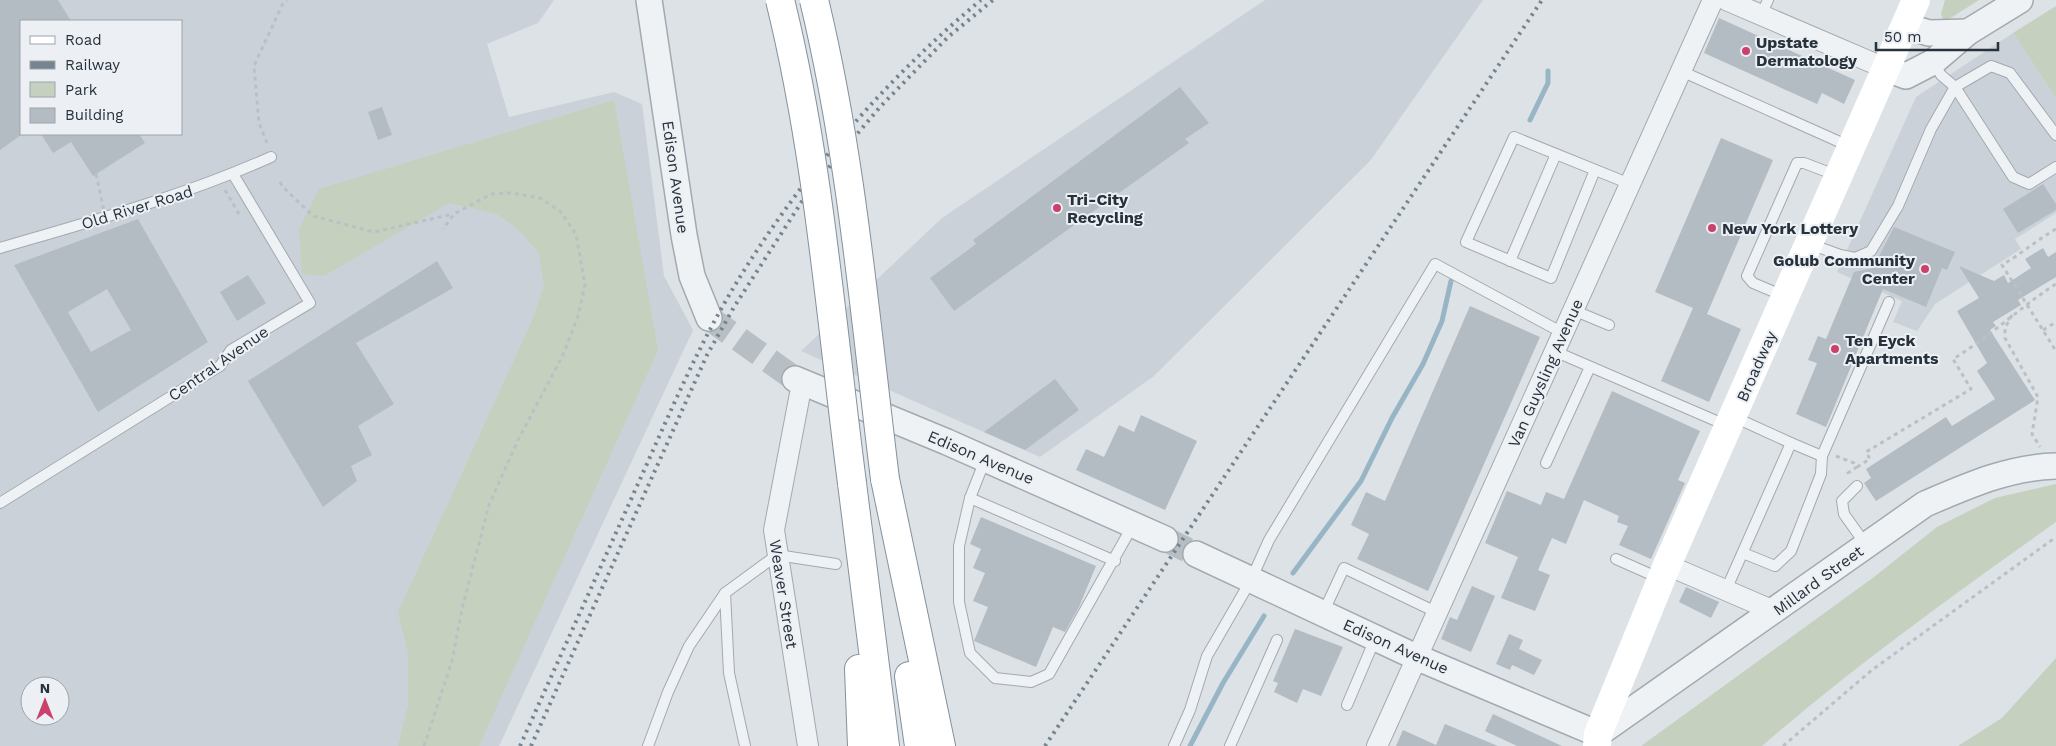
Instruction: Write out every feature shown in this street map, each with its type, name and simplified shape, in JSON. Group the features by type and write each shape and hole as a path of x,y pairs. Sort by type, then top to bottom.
{"main road":[{"path":"780,0 793,57 811,160 885,746"},
{"path":"814,0 840,127 919,746"},
{"name":"Broadway","path":"1593,742 1665,572 1916,0"},
{"path":"885,479 941,746"},
{"path":"852,483 862,746"}],"street":[{"name":"Edison Avenue","path":"649,0 684,235 692,276 709,318"},
{"name":"Edison Avenue","path":"653,0 655,33"},
{"name":"Van Guysling Avenue","path":"1376,746 1713,0"},
{"path":"1726,0 1764,8 1887,69 1906,76 1933,62 1968,32 2020,0"},
{"path":"1905,26 1929,33 1968,32"},
{"name":"Edison Avenue","path":"798,381 986,459 1165,539"},
{"name":"Weaver Street","path":"798,381 774,530 808,746"},
{"name":"Millard Street","path":"1593,742 1925,504 2010,471 2056,466"},
{"name":"Edison Avenue","path":"1196,554 1593,742"},
{"path":"1665,572 1726,590 1774,612"}],"lane":[{"path":"1933,62 1941,75 1954,87 2013,177 2029,184 2056,167"},
{"path":"1810,244 1854,258 1871,251 1898,206 1931,129 1954,87 1992,66 2010,73 2056,136"},
{"path":"1681,70 1852,148"},
{"path":"1595,170 1551,278 1466,242 1514,137 1630,184"},
{"path":"1510,260 1556,154"},
{"name":"Old River Road","path":"0,248 163,200 233,174 271,157"},
{"path":"1786,296 1753,283 1746,276 1797,164 1804,163 1839,177"},
{"name":"Central Avenue","path":"0,503 220,366 231,350 310,303 233,174"},
{"path":"1174,746 1190,710 1207,656 1251,580 1269,540 1435,264 1563,332"},
{"path":"1742,553 1775,566 1791,551 1821,474 1822,456 1890,302"},
{"path":"1573,310 1609,325"},
{"path":"1554,351 1590,367 1822,456"},
{"path":"1546,463 1590,367"},
{"path":"1726,590 1792,443"},
{"path":"986,459 970,498 959,546 958,602 970,653 995,678 1031,682 1049,674 1133,525"},
{"path":"1856,486 1842,501 1844,514 1866,545"},
{"path":"970,498 1114,561"},
{"path":"648,746 668,692 689,646 725,593 778,555 836,564"},
{"path":"1616,559 1665,572"},
{"path":"1322,613 1344,568 1436,612"},
{"path":"725,593 729,673 745,746"},
{"path":"1347,705 1376,638"},
{"path":"1230,746 1277,640"}],"path":[{"path":"266,143 259,123 254,66 283,3 287,0"},
{"path":"96,174 108,230"},
{"path":"280,182 313,216 374,232 454,214 491,194 512,194 540,198 560,211 576,234 585,284 578,316 563,355 518,440 489,505 462,609 452,661 424,746"},
{"path":"225,190 239,214"},
{"path":"443,230 454,214"},
{"path":"2056,229 2031,244 2019,255 2002,266 2056,351"},
{"path":"1856,467 1870,459 1866,452 1971,389 1953,359 1970,349 2025,303 2056,284"},
{"path":"2025,303 2012,314 2005,328 2005,338 2038,397 2032,434 2040,446"},
{"path":"2043,330 2056,322"},
{"path":"1833,455 1854,463"},
{"path":"1783,746 1872,670 2056,537"}],"shaded area":[{"path":"0,0 554,0 538,23 487,44 509,117 614,92 642,104 664,276 693,330 499,746 0,746"},
{"name":"Tri-City Recycling","path":"1265,0 1483,0 1370,161 1154,376 1040,457 801,351 942,218"},
{"path":"2013,33 2056,98 2056,213 2015,239 2021,249 1935,304 1917,331 1893,322 1902,301 1837,272 1916,97"}],"green space":[{"path":"1945,0 1979,0 1949,19 1943,19 1941,14"},
{"path":"2056,6 2056,98 2013,33"},
{"path":"614,100 658,350 479,746 398,746 408,706 408,653 398,612 532,321 544,286 539,254 521,232 497,214 449,203 324,276 302,274 299,229 319,189"},
{"path":"2056,484 2056,522 1870,658 1762,746 1641,746 1874,577 1937,527 1995,498"},
{"path":"2056,658 2056,746 1958,746 2002,718"}],"building":[{"path":"0,0 58,0 70,20 20,20 21,135 0,150"},
{"path":"1719,18 1855,80 1844,104 1822,93 1817,104 1704,53"},
{"name":"Tri-City Recycling","path":"1180,87 1209,123 1185,139 1189,143 954,311 930,278 976,244 973,240"},
{"path":"382,107 392,135 378,140 368,112"},
{"path":"42,135 140,135 145,143 93,176 71,142 53,153"},
{"path":"1721,138 1773,160 1707,314 1741,329 1709,402 1661,381 1693,308 1655,292"},
{"path":"2043,184 2056,204 2056,210 2018,233 2003,209"},
{"path":"138,219 208,342 98,412 14,265","holes":["107,289 131,330 91,352 68,312"]},
{"path":"1894,227 1955,252 1947,270 1942,268 1926,307 1883,289 1826,427 1796,414 1817,363 1808,360 1818,336 1826,339 1854,272 1873,268"},
{"path":"2043,248 2048,257 2056,252 2056,277 2018,300 2021,305 1993,322 1996,326 1990,330 2035,400 1876,501 1864,483 1871,478 1866,469 1946,417 1952,426 1995,399 1977,371 1987,363 1957,311 1979,298 1959,266 1994,281 2004,275 2008,283 2031,268 2025,259"},
{"path":"437,261 453,288 356,343 394,404 358,426 372,455 351,466 357,481 323,507 248,381"},
{"path":"248,275 266,303 237,321 220,292"},
{"path":"1470,306 1540,337 1428,591 1357,559 1369,534 1351,525 1366,492 1385,501"},
{"path":"1055,379 1079,410 1025,450 984,432"},
{"path":"1612,391 1700,431 1678,480 1685,483 1651,559 1619,545 1628,526 1617,522 1619,516 1584,500 1566,544 1552,538 1538,570 1550,575 1535,611 1501,598 1518,557 1485,543 1507,491 1541,505 1546,492 1564,499"},
{"path":"1141,415 1197,441 1165,510 1076,470 1086,449 1104,457 1119,425 1134,432"},
{"path":"981,517 1096,566 1079,607 1065,632 1053,627 1036,667 974,641 988,607 973,601 985,573 973,568 981,549 970,544"},
{"path":"1472,586 1495,596 1471,652 1441,639 1450,617 1457,620"},
{"path":"1686,587 1719,602 1711,618 1679,602"},
{"path":"1295,629 1343,647 1321,696 1303,689 1297,703 1274,692 1278,683 1273,681"},
{"path":"1509,634 1523,640 1519,649 1542,660 1534,675 1512,665 1510,670 1496,664"},
{"path":"1493,714 1562,746 1517,746 1485,731"},
{"path":"1445,724 1498,746 1396,746 1403,730 1436,745"}],"waterway":[{"path":"1530,120 1548,83 1548,71"},
{"path":"1293,573 1361,481 1392,418 1423,364 1442,321 1451,281"},
{"path":"1190,746 1223,683 1264,616"}],"tunnel":[{"path":"709,318 795,379"},
{"path":"1165,539 1196,554"}],"railway":[{"path":"520,746 691,366 715,320 753,256 781,215 842,138 909,65 981,0"},
{"path":"531,746 707,355 734,307 808,192 880,107 948,37 993,0"},
{"path":"1045,746 1542,0"}],"place":[{"name":"Upstate Dermatology","path":"1746,51"},
{"name":"Tri-City Recycling","path":"1057,208"},
{"name":"New York Lottery","path":"1712,228"},
{"name":"Golub Community Center","path":"1925,269"},
{"name":"Ten Eyck Apartments","path":"1835,349"}]}
